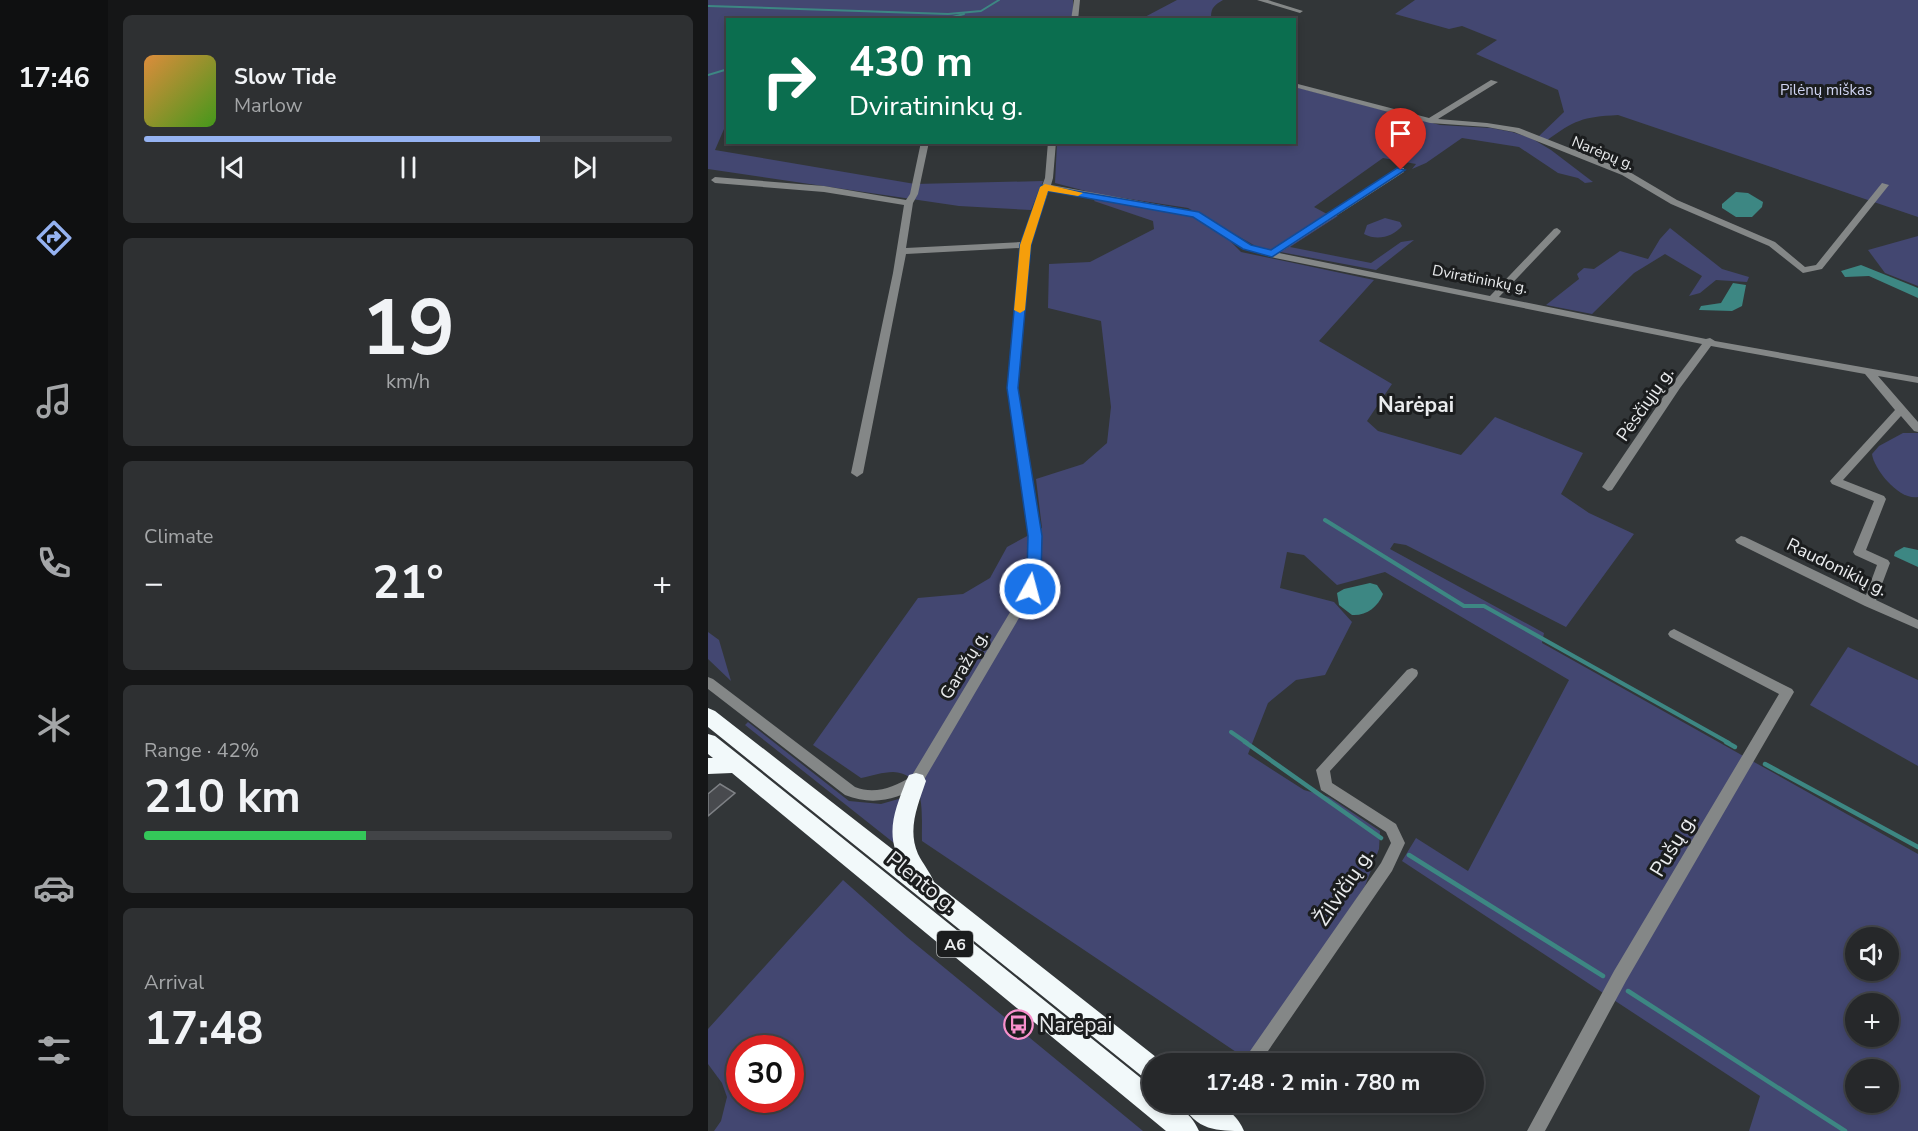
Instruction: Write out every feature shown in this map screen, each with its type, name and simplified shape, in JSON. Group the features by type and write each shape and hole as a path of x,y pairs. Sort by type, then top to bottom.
{"highway":[{"name":"Plento g.","path":"708,716 1142,1061"},
{"name":"Plento g.","path":"708,742 1186,1131"},
{"path":"708,766 737,765"},
{"path":"915,782 902,824 901,841 906,855 930,894"}],"street":[{"path":"1074,18 1077,0"},
{"path":"1260,0 1300,11"},
{"path":"1430,121 1494,82"},
{"name":"Narėpų g.","path":"1296,86 1430,121 1487,125 1516,130 1568,153 1613,168 1674,202 1772,244 1803,270 1819,267 1885,185"},
{"path":"857,473 909,203 924,144"},
{"name":"Garažų g.","path":"915,782 1030,589 1034,575 1035,536 1012,388 1025,245 1049,178 1052,144"},
{"path":"1272,254 1401,170"},
{"path":"715,180 824,189 909,203"},
{"name":"Dviratininkų g.","path":"1045,187 1196,214 1247,247 1272,254 1870,374 1918,380"},
{"path":"1494,297 1557,231"},
{"path":"901,251 1025,245"},
{"name":"Pėsčiųjų g.","path":"1608,487 1676,386 1710,341"},
{"path":"1870,374 1918,429"},
{"path":"1869,603 1884,563 1859,552 1880,498 1836,481 1901,410"},
{"name":"Raudonikių g.","path":"1741,540 1918,625"},
{"name":"Pušų g.","path":"1536,1131 1620,976 1787,692 1674,634"},
{"name":"Žilvičių g.","path":"1258,1053 1387,867 1398,843 1391,828 1326,786 1323,770 1412,673"},
{"path":"708,682 850,791 865,796 882,796 902,790 915,782"}],"green space":[{"path":"708,0 1073,0 1073,14 1071,18 726,18 726,124 715,150 915,184 1043,181 1031,210 959,206 708,169"},
{"path":"1177,0 1223,0 1212,11 1211,17 1214,18 1143,18"},
{"name":"Pilėnų miškas","path":"1415,0 1918,0 1918,217 1618,115 1579,121 1546,141 1538,137 1564,112 1558,90 1476,54 1497,40 1462,26 1449,29 1395,14"},
{"path":"1296,87 1440,125 1491,128 1531,138 1593,182 1585,183 1578,178 1558,173 1519,147 1462,138 1426,163 1412,169 1416,164 1383,158 1314,207 1327,214 1338,216 1290,247 1371,263 1401,242 1414,240 1376,270 1259,248 1188,208 1097,194 1055,183 1057,144 1296,144"},
{"path":"1097,197 1188,214 1224,235 1241,252 1374,280 1319,341 1392,384 1367,421 1378,431 1461,455 1495,417 1583,453 1561,494 1589,513 1634,534 1566,627 1406,545 1394,543 1390,549 1544,633 1542,643 1918,854 1918,1131 1749,1131 1760,1096 1402,861 1416,838 1468,871 1569,680 1385,572 1337,585 1304,555 1287,552 1280,588 1334,602 1352,622 1325,675 1296,680 1268,703 1248,754 1304,790 1329,797 1380,831 1379,849 1365,886 1253,1053 1238,1053 922,841 920,798 912,780 904,774 881,773 861,778 813,745 918,598 963,594 990,578 1007,547 1042,528 1036,479 1083,464 1107,443 1111,407 1101,321 1048,308 1049,264 1090,262 1154,229 1153,221 1094,201"},
{"path":"1385,218 1400,222 1402,226 1385,237 1364,234 1367,225"},
{"path":"1670,228 1722,269 1749,277 1747,282 1716,280 1700,293 1689,296 1702,276 1665,254 1634,273 1592,314 1546,305 1579,279 1577,274 1584,268 1594,269 1620,251 1648,259"},
{"path":"1918,236 1918,286 1885,273 1868,250"},
{"path":"1903,433 1918,433 1918,497 1904,494 1889,483 1878,468 1872,454 1879,446"},
{"path":"708,632 719,640 731,681 708,659"},
{"path":"1848,647 1918,680 1918,766 1810,705"},
{"path":"748,722 849,801 881,804 902,798 894,843 745,725"},
{"path":"843,880 907,937 1143,1131 714,1131 721,1121 726,1101 726,1113 804,1113 804,1035 726,1035 726,1094 722,1083 708,1064 708,1029"}],"shaded area":[{"path":"1736,192 1748,193 1763,202 1762,207 1752,217 1736,217 1722,208 1722,204"},
{"path":"1861,265 1918,288 1918,298 1869,276 1845,277 1841,271"},
{"path":"1733,283 1746,285 1742,306 1732,311 1699,310 1701,306 1721,303"},
{"path":"1904,547 1918,550 1918,567 1894,556 1895,552"},
{"path":"1370,583 1377,585 1383,594 1371,610 1352,615 1339,605 1337,593"}],"building":[{"path":"720,784 735,793 708,816 708,794"}],"waterway":[{"path":"708,6 948,14 981,11 999,0"},
{"path":"949,18 964,14"},
{"path":"708,75 726,70"},
{"path":"1325,520 1464,606 1484,606 1729,743"},
{"path":"1231,732 1247,743"},
{"path":"1245,742 1381,838"},
{"path":"1726,742 1735,747"},
{"path":"1765,764 1918,847"},
{"path":"1409,855 1603,976"},
{"path":"1628,991 1845,1131"}],"slow traffic":[{"path":"1020,310 1025,245 1041,195 1045,187 1078,193"}],"place":[{"name":"Narėpai","path":"1018,1025"}],"district":[{"name":"Narėpai","path":"1416,405"}],"route":[{"path":"1030,589 1034,575 1035,536 1012,388 1025,245 1045,187 1196,214 1247,247 1272,254 1401,170"}]}
